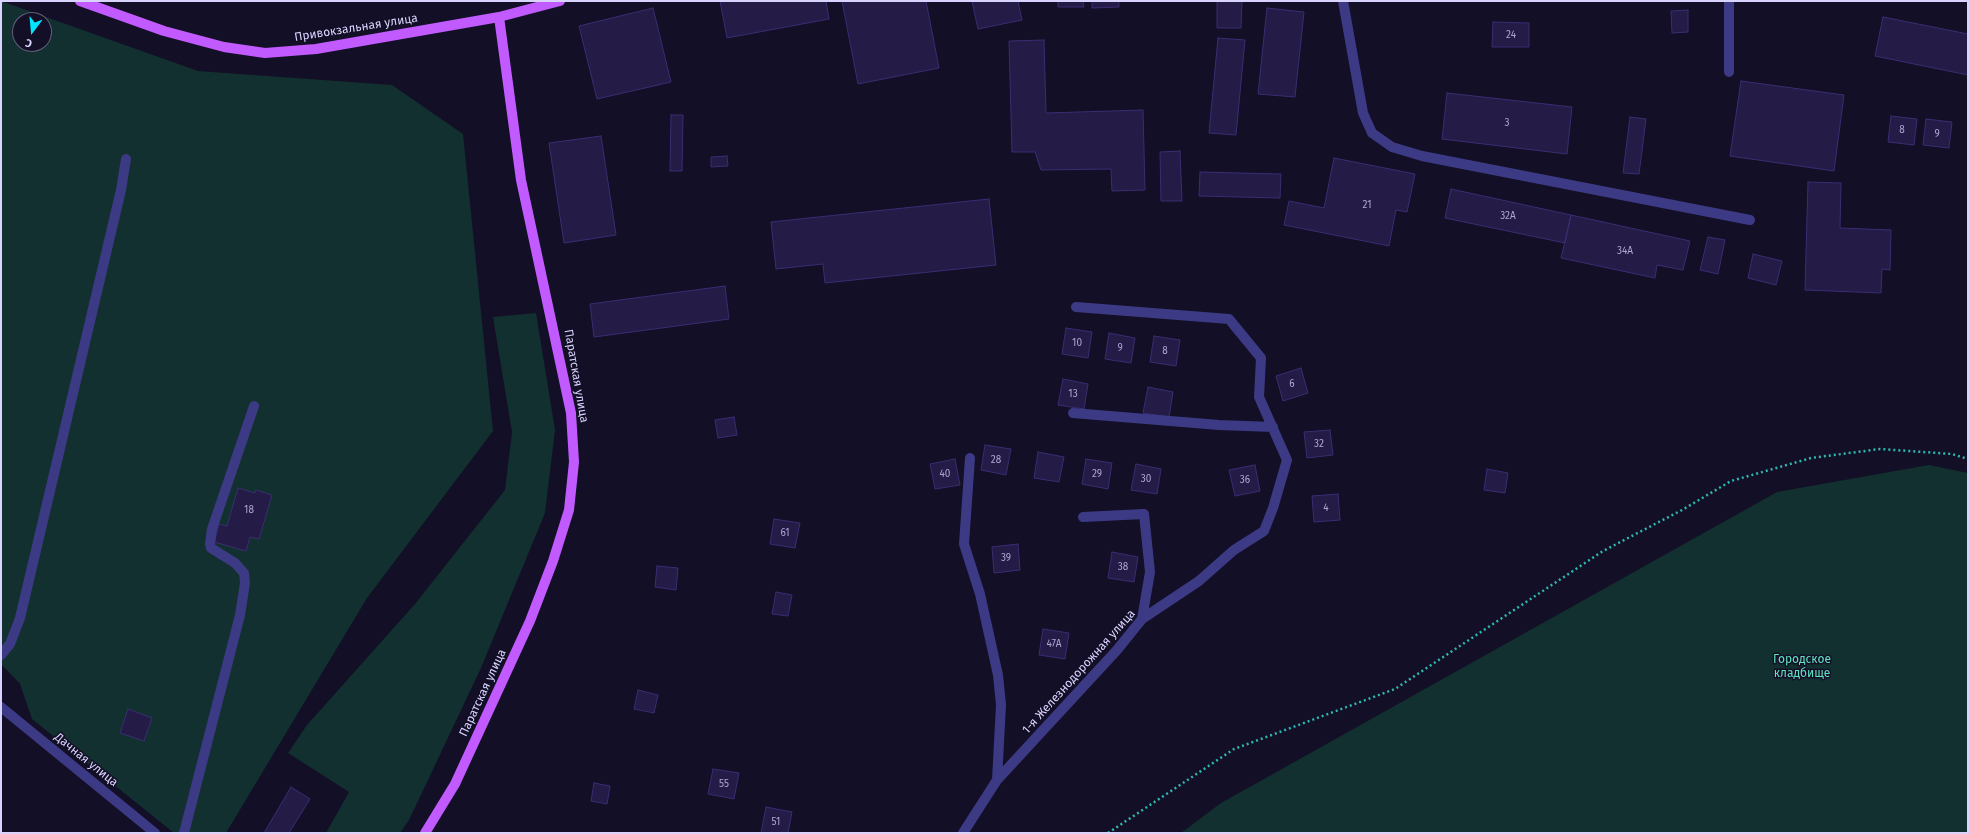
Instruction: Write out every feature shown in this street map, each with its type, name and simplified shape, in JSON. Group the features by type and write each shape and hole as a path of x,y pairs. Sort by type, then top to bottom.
{"main road":[{"name":"Привокзальная улица","path":"80,1 164,31 224,47 265,53 316,49 499,17 560,1"},
{"name":"Паратская улица","path":"425,833 455,784 530,621 553,561 569,510 574,462 571,413 521,180 499,17"}],"street":[{"path":"1343,1 1363,113 1372,133 1392,147 1422,156 1750,220"},
{"path":"1729,1 1729,72"},
{"path":"1,655 10,644 20,618 121,190 126,159"},
{"name":"1-я Железнодорожная улица","path":"963,833 997,780 1117,650 1142,619 1199,581 1234,550 1264,531 1273,508 1287,460 1259,397 1261,358 1229,319 1076,307"},
{"path":"184,833 240,615 245,583 244,573 235,563 210,548 212,529 254,406"},
{"path":"1072,413 1219,425 1273,427"},
{"path":"970,458 964,544 980,594 998,675 1001,705 997,780"},
{"path":"1082,517 1144,514 1150,572 1142,619"},
{"name":"Дачная улица","path":"1,707 155,833"}],"path":[{"path":"1108,833 1234,749 1395,689 1603,551 1682,510 1731,481 1811,458 1880,449 1952,454 1968,459"}],"green space":[{"path":"1,1 32,12 12,12 12,52 52,52 52,19 198,71 392,85 463,134 493,431 367,598 226,833 174,833 32,719 20,684 1,664"},
{"path":"536,313 555,430 545,513 481,668 409,820 400,833 326,833 349,792 288,753 307,725 415,604 505,490 512,432 493,317"},
{"name":"Городское кладбище","path":"1929,465 1968,473 1968,833 1181,833 1221,803 1777,492"}],"building":[{"path":"720,1 826,1 829,19 727,38"},
{"path":"842,1 926,1 939,68 858,84"},
{"path":"972,1 1018,1 1022,20 978,29"},
{"path":"1058,1 1083,1 1084,7 1058,7"},
{"path":"1092,1 1119,1 1119,7 1092,8"},
{"path":"1217,1 1242,1 1241,28 1217,28"},
{"path":"653,8 671,82 597,99 579,26"},
{"path":"1267,8 1304,12 1295,97 1258,94"},
{"path":"1688,10 1688,32 1672,33 1671,11"},
{"path":"1883,17 1968,34 1968,75 1875,56"},
{"path":"1493,22 1529,23 1529,47 1492,47"},
{"path":"1218,38 1245,40 1236,135 1209,133"},
{"path":"1044,40 1046,113 1143,110 1145,190 1112,191 1111,169 1041,170 1035,152 1012,152 1009,41"},
{"path":"1741,81 1844,95 1834,171 1730,156"},
{"path":"1447,93 1572,107 1567,154 1442,139"},
{"path":"671,115 683,115 682,171 670,171"},
{"path":"1891,116 1917,119 1914,145 1888,142"},
{"path":"1630,117 1646,119 1639,174 1623,173"},
{"path":"1926,119 1952,122 1949,148 1923,145"},
{"path":"601,136 616,235 564,243 549,143"},
{"path":"1180,151 1182,201 1161,201 1160,152"},
{"path":"727,156 728,166 711,167 711,157"},
{"path":"1334,158 1415,174 1407,212 1396,210 1389,246 1284,225 1289,201 1324,208"},
{"path":"1200,172 1281,174 1280,198 1199,196"},
{"path":"1808,182 1841,183 1840,228 1891,230 1890,270 1882,269 1881,293 1805,290"},
{"path":"1451,189 1571,215 1565,243 1445,218"},
{"path":"989,199 996,265 825,283 823,264 776,269 771,222"},
{"path":"1571,215 1690,241 1683,270 1657,265 1655,278 1561,258"},
{"path":"1708,237 1725,240 1718,274 1700,270"},
{"path":"1753,254 1782,261 1776,285 1748,278"},
{"path":"725,286 729,319 594,337 590,304"},
{"path":"1066,328 1092,332 1088,358 1062,354"},
{"path":"1109,333 1135,338 1131,363 1105,359"},
{"path":"1154,336 1180,340 1176,366 1150,362"},
{"path":"1301,368 1308,393 1283,401 1276,376"},
{"path":"1063,379 1088,384 1084,409 1058,405"},
{"path":"1148,387 1173,392 1169,417 1143,413"},
{"path":"734,417 737,435 718,438 715,420"},
{"path":"1330,430 1333,455 1307,458 1304,432"},
{"path":"985,445 1011,449 1006,475 981,470"},
{"path":"1038,452 1064,457 1059,482 1034,478"},
{"path":"955,459 960,485 935,489 930,464"},
{"path":"1086,459 1112,463 1108,489 1082,484"},
{"path":"1136,464 1161,469 1157,494 1131,490"},
{"path":"1255,465 1260,491 1235,496 1229,470"},
{"path":"1487,469 1508,473 1505,493 1484,490"},
{"path":"238,488 255,493 256,490 272,495 259,539 250,537 246,551 214,542 219,524 227,526"},
{"path":"1338,494 1340,520 1314,522 1312,496"},
{"path":"774,519 800,523 795,548 770,544"},
{"path":"1018,544 1020,570 994,573 992,547"},
{"path":"1112,552 1138,557 1134,582 1108,578"},
{"path":"657,566 678,568 676,590 655,587"},
{"path":"776,592 792,595 788,616 772,614"},
{"path":"1043,629 1069,633 1065,659 1039,655"},
{"path":"638,690 658,695 654,713 634,709"},
{"path":"128,709 152,718 144,741 120,733"},
{"path":"713,769 739,773 734,799 708,794"},
{"path":"594,783 610,786 607,804 591,801"},
{"path":"291,787 310,799 289,833 264,833"},
{"path":"766,807 792,812 788,833 761,833"}]}
